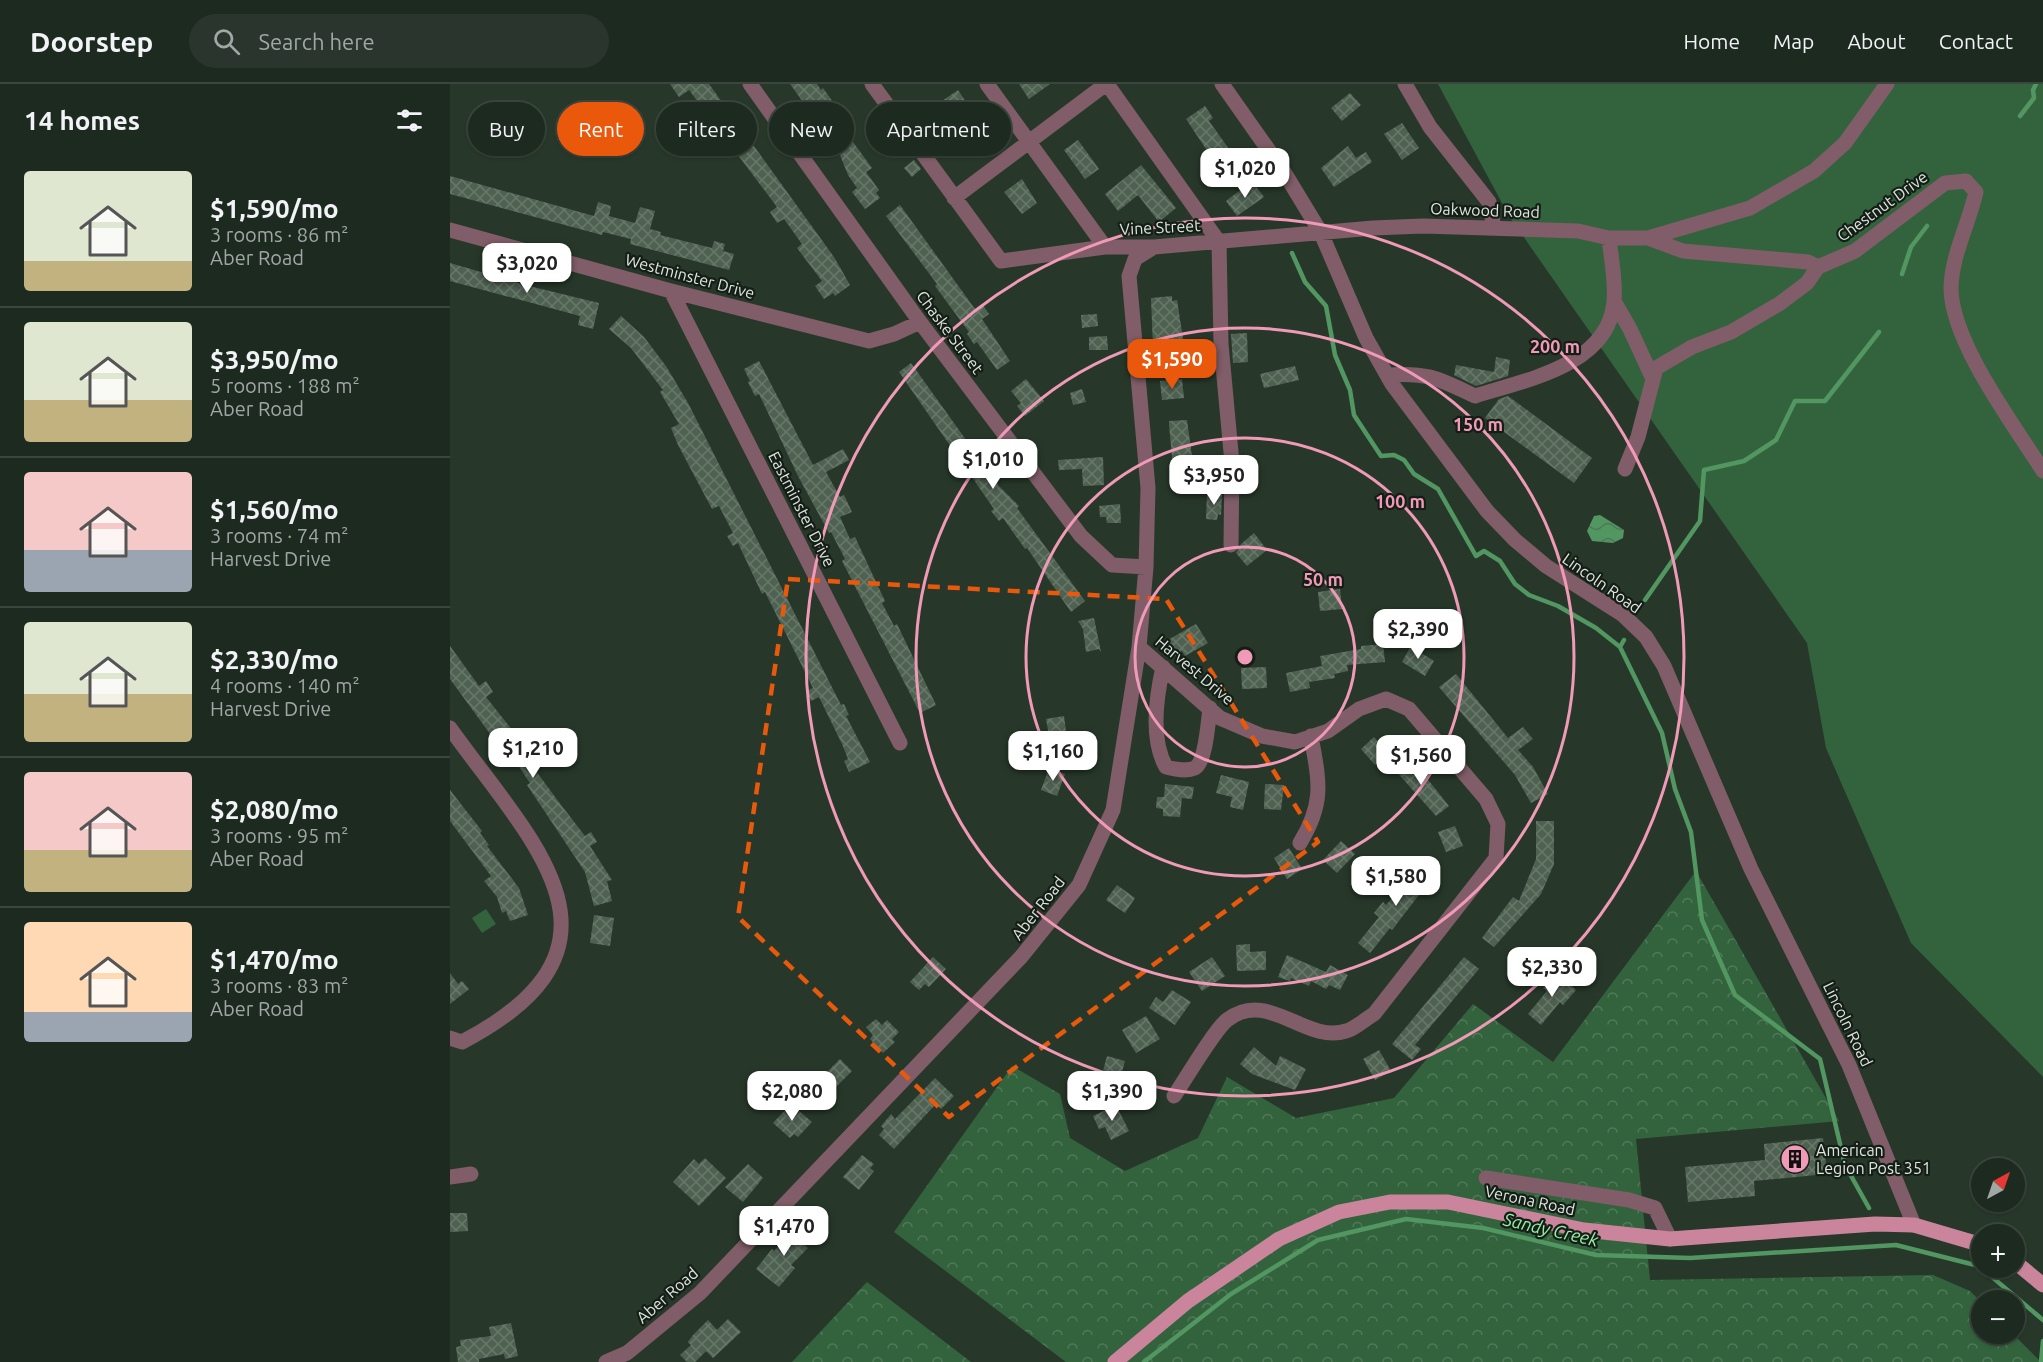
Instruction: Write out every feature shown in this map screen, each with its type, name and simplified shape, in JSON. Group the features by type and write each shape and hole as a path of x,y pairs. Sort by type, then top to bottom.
{"main road":[{"name":"Verona Road","path":"1115,1362 1188,1301 1279,1239 1328,1216 1364,1206 1418,1200 1448,1202 1584,1230 1670,1239 1875,1224 1914,1225 1971,1242"},
{"path":"2025,1270 2043,1285"}],"street":[{"name":"Chaske Street","path":"750,84 920,322 1081,536 1112,565 1146,567"},
{"path":"872,84 954,198 1107,84 1219,242 1221,345 1232,463 1231,545"},
{"path":"987,84 1105,247"},
{"name":"Lincoln Road","path":"1221,84 1284,172 1321,233 1366,338 1387,375 1487,511 1546,566 1623,615 1646,637 1664,666 1751,869 1849,1065 1914,1225"},
{"path":"1405,84 1430,127 1489,201 1494,228"},
{"path":"1648,238 1750,208 1815,171 1845,143 1887,84"},
{"name":"Chestnut Drive","path":"1818,267 1855,250 1945,183 1966,181 1976,192 1953,271 1951,290 1956,314 1996,399 2043,471"},
{"name":"Vine Street","path":"954,198 1000,261 1105,247 1154,247 1321,233"},
{"name":"Oakwood Road","path":"1321,233 1423,226 1578,231 1609,238 1648,238"},
{"name":"Westminster Drive","path":"450,230 671,291 869,341 894,334 920,322"},
{"path":"1387,375 1418,373 1441,380 1475,396 1550,373 1589,350 1608,325 1614,301 1609,238"},
{"path":"1624,469 1638,437 1656,368 1692,347 1731,332 1779,304 1807,283 1818,267 1808,262 1683,251 1648,238"},
{"name":"Aber Road","path":"606,1362 627,1353 700,1293 1021,957 1080,885 1113,810 1139,647 1146,567 1148,488 1129,276 1135,260 1154,247"},
{"name":"Eastminster Drive","path":"671,291 900,742"},
{"path":"1614,301 1653,378"},
{"name":"Harvest Drive","path":"1139,647 1221,718 1262,736 1295,741 1328,731 1359,709 1386,699 1409,709 1486,799 1498,824 1496,858 1374,1014 1346,1032 1312,1030 1271,1011 1247,1010 1226,1020 1174,1096"},
{"path":"1163,667 1156,719 1160,756 1166,767 1183,770 1195,768 1202,759 1210,708"},
{"path":"450,729 540,851 558,890 562,925 555,959 536,988 490,1028 462,1042 450,1038"},
{"path":"1300,843 1314,821 1320,801 1320,783 1311,736"},
{"path":"450,1177 471,1174"},
{"path":"1486,1178 1629,1200 1655,1208 1670,1239"}],"highlighted area":[{"path":"788,579 1166,599 1318,842 949,1117 738,917"}],"green space":[{"path":"1438,84 2043,84 2043,1077 1911,943 1826,748 1807,643 1509,216"},
{"path":"1696,871 1839,1121 1636,1139 1650,1280 1933,1275 1971,1292 1971,1344 2023,1344 2041,1362 1066,1362 894,1232 1012,1066 1060,1094 1070,1138 1125,1171 1198,1138 1227,1077 1296,1118 1394,1098 1473,1004 1553,1062"},
{"path":"486,909 496,924 482,933 472,918"},
{"path":"867,1282 971,1362 792,1362"}],"water":[{"path":"1600,515 1624,530 1623,538 1613,543 1592,541 1587,531 1594,516"}],"building":[{"path":"670,84 709,84 722,102 698,102 689,90 679,97"},
{"path":"790,84 817,84 821,90 823,88 833,102 803,102"},
{"path":"1019,84 1050,84 1029,99"},
{"path":"958,90 966,102 940,102"},
{"path":"1350,93 1361,105 1342,121 1331,108"},
{"path":"1205,106 1213,118 1209,121 1229,149 1214,161 1186,119"},
{"path":"1402,123 1419,148 1402,160 1384,134"},
{"path":"1078,140 1099,169 1085,179 1064,150"},
{"path":"854,143 872,168 866,172 879,190 876,193 880,198 865,209 852,192 857,188 848,175 840,156 854,156"},
{"path":"1348,146 1356,158 1366,152 1372,162 1334,187 1321,168"},
{"path":"757,150 834,257 850,285 835,296 833,293 824,299 815,286 822,281 797,248 802,244 784,219 777,223 770,212 777,207 739,156 757,156"},
{"path":"914,160 921,169 912,177 904,168"},
{"path":"1141,165 1176,208 1159,222 1138,195 1118,211 1105,194"},
{"path":"450,176 594,216 598,202 611,206 609,216 635,223 640,207 655,211 650,229 661,232 660,235 712,248 714,241 725,244 723,251 734,254 729,270 630,244 631,239 603,232 602,235 450,194"},
{"path":"1022,179 1037,203 1022,214 1004,192"},
{"path":"1252,181 1264,197 1237,216 1226,201"},
{"path":"900,205 975,309 982,304 989,314 982,319 1010,361 997,370 977,342 974,344 967,334 969,332 935,286 937,284 886,216"},
{"path":"450,263 525,285 599,303 593,329 578,325 580,316 450,281"},
{"path":"1172,296 1172,301 1177,300 1184,345 1153,348 1151,298"},
{"path":"1097,314 1098,326 1082,328 1081,315"},
{"path":"621,316 644,337 666,366 688,403 841,705 844,704 849,715 846,716 870,762 849,772 844,761 848,759 842,744 819,697 811,701 806,691 813,688 765,592 762,594 738,543 733,546 727,536 733,533 719,506 712,509 678,445 671,428 679,424 660,392 663,390 631,348 609,329"},
{"path":"1247,333 1248,362 1233,363 1231,334"},
{"path":"1107,336 1108,350 1089,350 1089,337"},
{"path":"1496,357 1510,360 1508,376 1476,386 1454,375 1456,365 1494,372"},
{"path":"759,361 813,465 843,449 849,460 826,472 840,497 844,495 852,512 840,517 850,539 855,537 885,601 882,603 894,626 897,624 936,705 920,713 842,561 845,559 831,532 829,533 798,476 759,394 755,396 748,382 750,381 744,369"},
{"path":"911,363 999,486 1019,506 1017,508 1085,601 1071,612 1027,548 1025,549 1003,518 999,521 991,511 994,509 899,372"},
{"path":"1295,366 1299,380 1264,388 1260,374"},
{"path":"1026,379 1044,401 1025,416 1017,406 1021,403 1011,391"},
{"path":"1182,379 1184,398 1162,400 1160,381"},
{"path":"1082,389 1086,402 1073,405 1070,393"},
{"path":"1508,396 1592,458 1574,483 1485,418 1499,399"},
{"path":"1187,420 1196,485 1181,487 1179,476 1174,477 1169,421"},
{"path":"1103,457 1104,485 1083,486 1082,469 1059,470 1058,460"},
{"path":"1207,493 1222,494 1221,515 1218,514 1217,520 1206,519"},
{"path":"1120,504 1121,523 1107,523 1106,517 1100,517 1099,506"},
{"path":"1254,533 1267,550 1247,566 1236,553 1241,544"},
{"path":"1340,589 1342,609 1320,611 1318,592"},
{"path":"1094,618 1101,652 1099,649 1086,652 1083,629 1078,621"},
{"path":"1196,624 1208,643 1185,656 1182,651 1175,656 1166,641"},
{"path":"1413,642 1423,648 1420,652 1434,661 1425,676 1402,662"},
{"path":"1383,644 1385,662 1347,665 1348,671 1334,674 1335,678 1309,682 1310,688 1290,692 1286,673 1322,666 1320,656 1361,649 1361,646"},
{"path":"450,646 479,686 486,681 493,692 486,697 533,756 528,760 558,801 585,836 591,832 597,842 590,846 612,880 607,881 612,901 594,906 585,872 527,785 530,783 511,755 508,757 450,679"},
{"path":"1266,667 1267,688 1242,689 1241,668"},
{"path":"1456,674 1508,738 1523,727 1533,739 1518,750 1533,767 1548,794 1531,803 1515,775 1439,687"},
{"path":"1064,716 1067,738 1050,741 1046,719"},
{"path":"1374,737 1388,754 1375,765 1361,749"},
{"path":"1409,756 1449,806 1436,816 1394,769"},
{"path":"1049,768 1065,774 1057,796 1041,790"},
{"path":"1221,775 1249,782 1243,810 1230,807 1232,797 1216,793"},
{"path":"1165,784 1194,787 1192,799 1182,798 1180,817 1163,816 1163,809 1156,808 1157,797 1164,797"},
{"path":"1265,784 1284,785 1281,810 1264,809"},
{"path":"450,790 482,831 480,833 489,845 487,846 519,888 528,915 510,921 506,911 502,913 497,897 484,881 491,876 450,821"},
{"path":"1536,821 1554,821 1554,864 1541,894 1494,947 1482,938 1513,897 1519,901 1536,859"},
{"path":"1455,826 1463,846 1446,852 1438,832"},
{"path":"1341,841 1355,854 1337,873 1323,860"},
{"path":"1289,848 1302,869 1287,879 1274,858"},
{"path":"1421,865 1432,874 1432,878 1392,930 1390,928 1370,953 1358,943 1379,917 1374,913 1383,902 1386,905 1403,885 1406,881 1402,877 1410,867 1415,871"},
{"path":"1117,885 1135,898 1125,913 1106,900"},
{"path":"594,915 614,918 610,946 590,943"},
{"path":"1250,944 1250,952 1266,951 1266,970 1237,971 1236,945"},
{"path":"1287,955 1326,972 1330,965 1348,975 1340,990 1329,985 1326,989 1311,981 1309,986 1291,978 1290,981 1278,977"},
{"path":"933,957 946,969 929,987 925,984 919,990 910,982"},
{"path":"1212,957 1225,976 1202,991 1189,972"},
{"path":"1464,957 1479,969 1415,1045 1421,1049 1412,1060 1392,1044"},
{"path":"1557,972 1576,990 1563,1005 1560,1002 1541,1025 1528,1014 1547,991 1543,988"},
{"path":"450,973 458,984 462,981 469,989 450,1004"},
{"path":"1172,990 1191,1002 1175,1025 1149,1008 1156,997 1163,1002"},
{"path":"1146,1016 1160,1039 1136,1053 1122,1030"},
{"path":"876,1019 882,1025 887,1020 899,1032 892,1039 895,1042 883,1053 870,1039 873,1035 866,1027"},
{"path":"1254,1047 1276,1066 1280,1056 1306,1069 1295,1090 1252,1074 1240,1064"},
{"path":"1379,1050 1391,1071 1375,1080 1363,1059"},
{"path":"1107,1056 1125,1061 1115,1098 1097,1093"},
{"path":"840,1059 852,1071 836,1087 824,1075"},
{"path":"935,1078 954,1096 941,1109 936,1104 894,1149 879,1135 884,1129 881,1126 891,1114 895,1119"},
{"path":"791,1104 812,1122 798,1137 794,1134 790,1138 773,1123"},
{"path":"1116,1105 1129,1131 1111,1140 1105,1127 1099,1129 1093,1116"},
{"path":"1823,1138 1827,1174 1754,1181 1755,1196 1688,1202 1685,1167 1765,1160 1764,1144"},
{"path":"862,1155 874,1164 870,1168 874,1171 859,1190 843,1177"},
{"path":"705,1158 726,1178 699,1206 673,1182 694,1159 699,1164"},
{"path":"748,1164 763,1178 743,1202 725,1187"},
{"path":"450,1213 467,1213 468,1231 450,1232"},
{"path":"799,1225 810,1236 803,1243 808,1248 791,1265 795,1268 779,1287 756,1269 772,1249 774,1251"},
{"path":"728,1319 741,1332 713,1358 706,1351 695,1362 687,1362 680,1355 691,1345 688,1342 693,1335 708,1320 717,1330"},
{"path":"511,1323 518,1356 505,1359 504,1354 479,1359 479,1362 458,1362 456,1347 461,1346 460,1340 491,1336 489,1327"}],"waterway":[{"path":"2020,116 2034,98 2033,90 2036,84"},
{"path":"1902,274 1911,247 1927,226"},
{"path":"1292,253 1305,282 1326,306 1335,355 1350,390 1354,415 1381,456 1394,455 1404,460 1414,474 1438,489 1476,556 1484,551 1500,561 1515,584 1529,595 1558,606 1596,628 1620,647"},
{"path":"1645,600 1700,521 1704,470 1744,461 1776,440 1795,401 1825,401 1879,332"},
{"path":"1624,640 1620,647 1662,733 1675,789 1691,832 1702,920 1735,995 1820,1059 1845,1165 1869,1208"},
{"name":"Sandy Creek","path":"1144,1362 1231,1294 1318,1240 1406,1219 1483,1228 1596,1255 1690,1258 1896,1245 1979,1266 2043,1320"},
{"name":"Sandy Creek","path":"2041,1362 2043,1341"}],"place":[{"name":"American Legion Post 351","path":"1795,1159"}]}
